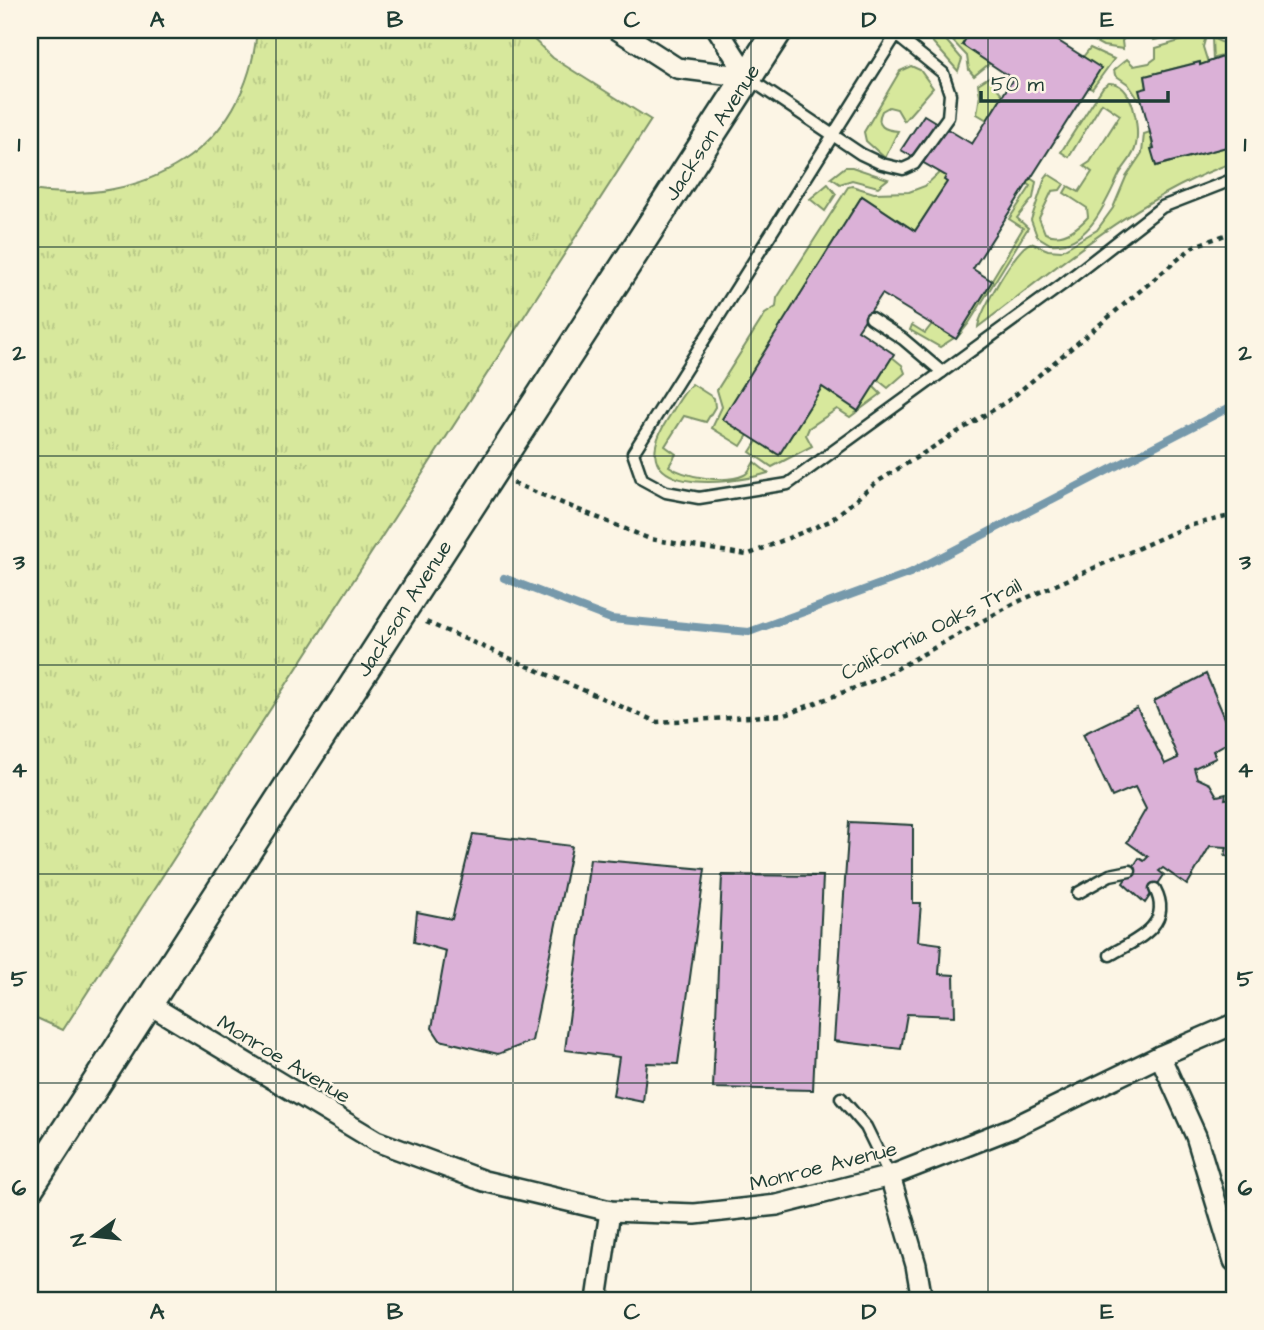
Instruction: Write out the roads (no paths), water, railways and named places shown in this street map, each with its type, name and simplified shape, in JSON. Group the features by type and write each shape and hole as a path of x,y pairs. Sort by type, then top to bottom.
{"main road":[{"name":"Jackson Avenue","path":"30,1186 778,30"}],"street":[{"path":"618,30 677,68 748,77"},
{"path":"718,30 748,77"},
{"name":"Monroe Avenue","path":"147,1003 376,1141 484,1181 610,1211 695,1214 777,1205 890,1176 1012,1128 1160,1056 1234,1024"},
{"path":"1160,1056 1196,1136 1234,1261"},
{"path":"890,1176 916,1265 922,1300"},
{"path":"597,1300 610,1211"}],"lane":[{"path":"748,77 832,136 872,159 903,169 915,164 948,117 950,94 943,73 897,32 832,136 633,453 642,479 666,492 699,498 788,484 1162,207 1234,179"},
{"path":"871,318 903,339 942,372"},
{"path":"1078,893 1110,875 1130,871"},
{"path":"1110,955 1142,937 1159,919 1161,905 1154,889"},
{"path":"841,1098 866,1128 890,1176"}],"waterway":[{"path":"504,578 611,619 749,632 910,573 1234,405"}]}
